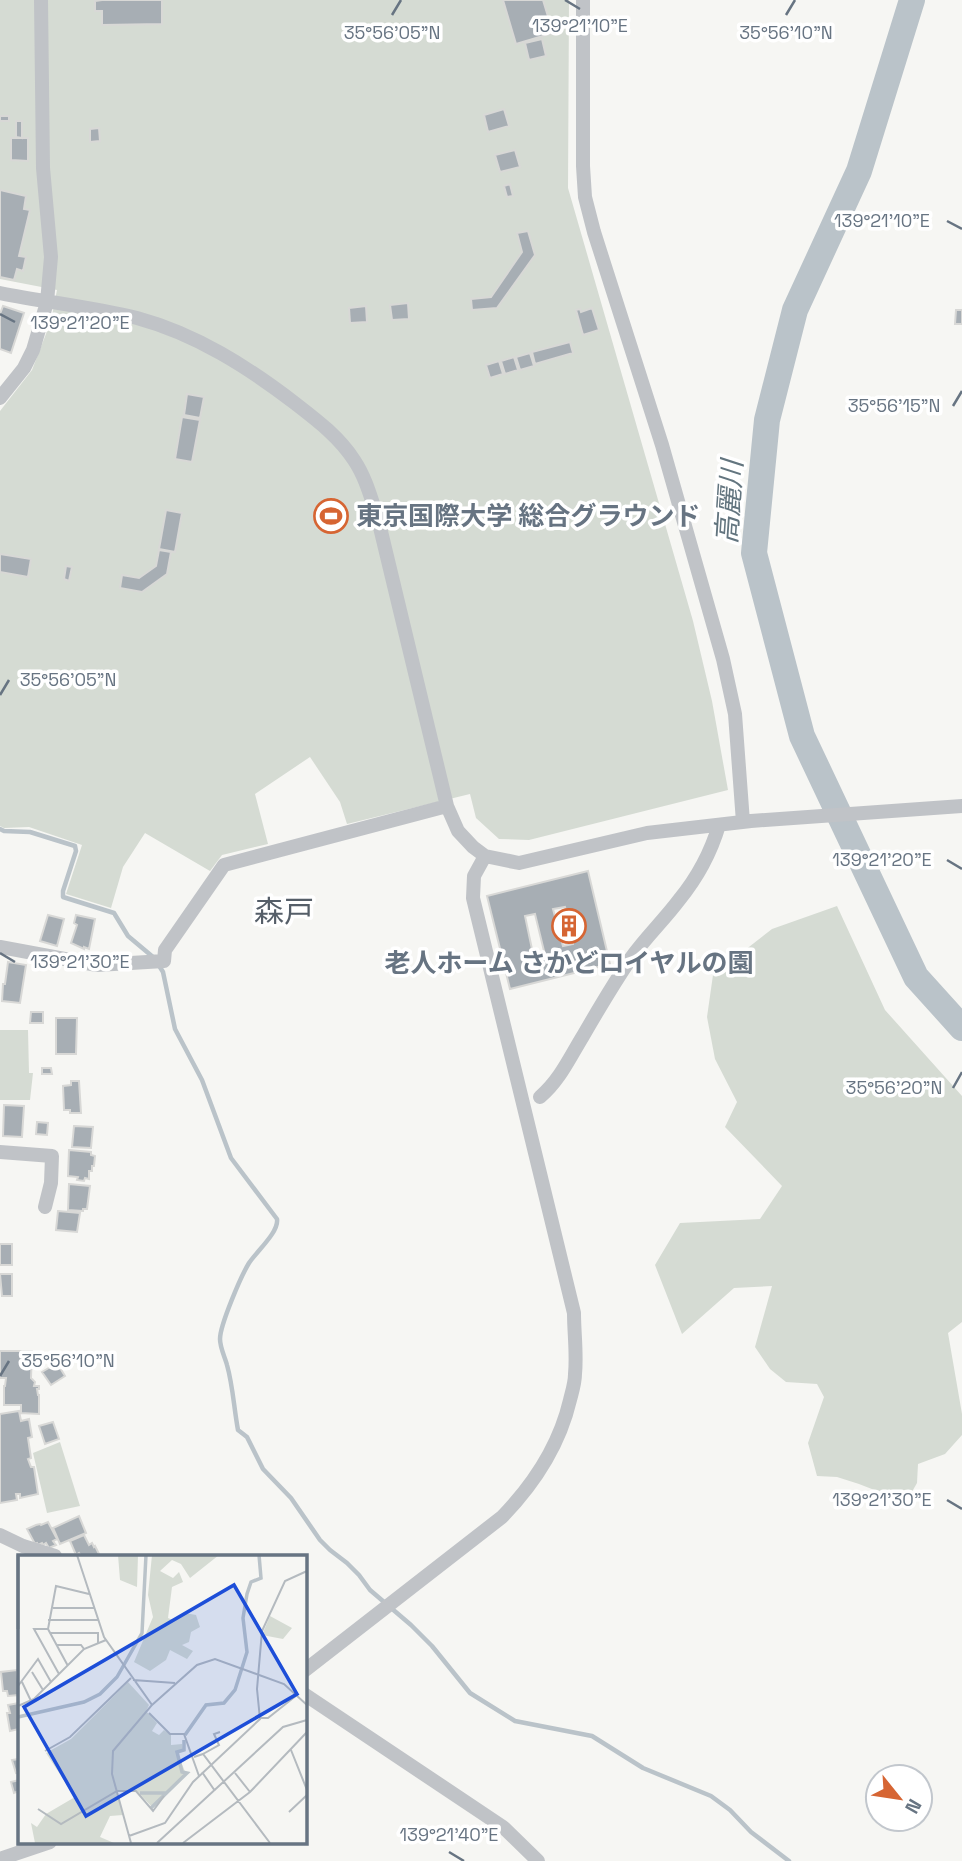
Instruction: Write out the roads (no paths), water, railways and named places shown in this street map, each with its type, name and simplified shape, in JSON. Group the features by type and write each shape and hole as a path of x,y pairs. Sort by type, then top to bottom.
{"street":[{"path":"0,398 24,368 33,350 47,302 51,257 43,168 41,0"},
{"path":"583,0 585,197 662,445 723,659 735,715 743,822"},
{"path":"0,293 104,310 174,330 241,365 325,426 342,444 366,483 378,519 447,806 458,831 485,856 519,863 647,833 743,822 962,806"},
{"path":"0,947 97,965 164,961 165,950 224,865 447,806"},
{"path":"540,1097 559,1077 632,958 654,928 679,901 711,850 719,825"},
{"path":"306,1669 502,1517 520,1498 550,1456 561,1431 575,1375 574,1313 473,898 474,876 485,856"},
{"path":"0,1152 52,1156 51,1183 45,1207"},
{"path":"0,1535 52,1555"},
{"path":"306,1695 503,1827 538,1861"},
{"path":"0,1859 47,1843"}],"waterway":[{"name":"高麗川","path":"912,0 859,171 795,310 767,420 754,553 802,736 916,977 962,1028"},
{"path":"0,829 30,832 75,846 76,851 63,897 114,913 128,936 153,957"},
{"path":"158,964 163,972 175,1029 202,1080 231,1158 277,1219 275,1230 249,1263 241,1278 227,1312 220,1339 231,1381 238,1430 247,1437 263,1469 291,1498 320,1540 432,1646 470,1693 515,1721 592,1736 643,1768 711,1796 789,1861"}],"place":[{"name":"東京国際大学 総合グラウンド","path":"331,516"},
{"name":"老人ホーム さかどロイヤルの園","path":"569,926"}],"district":[{"name":"森戸","path":"284,912"}]}
